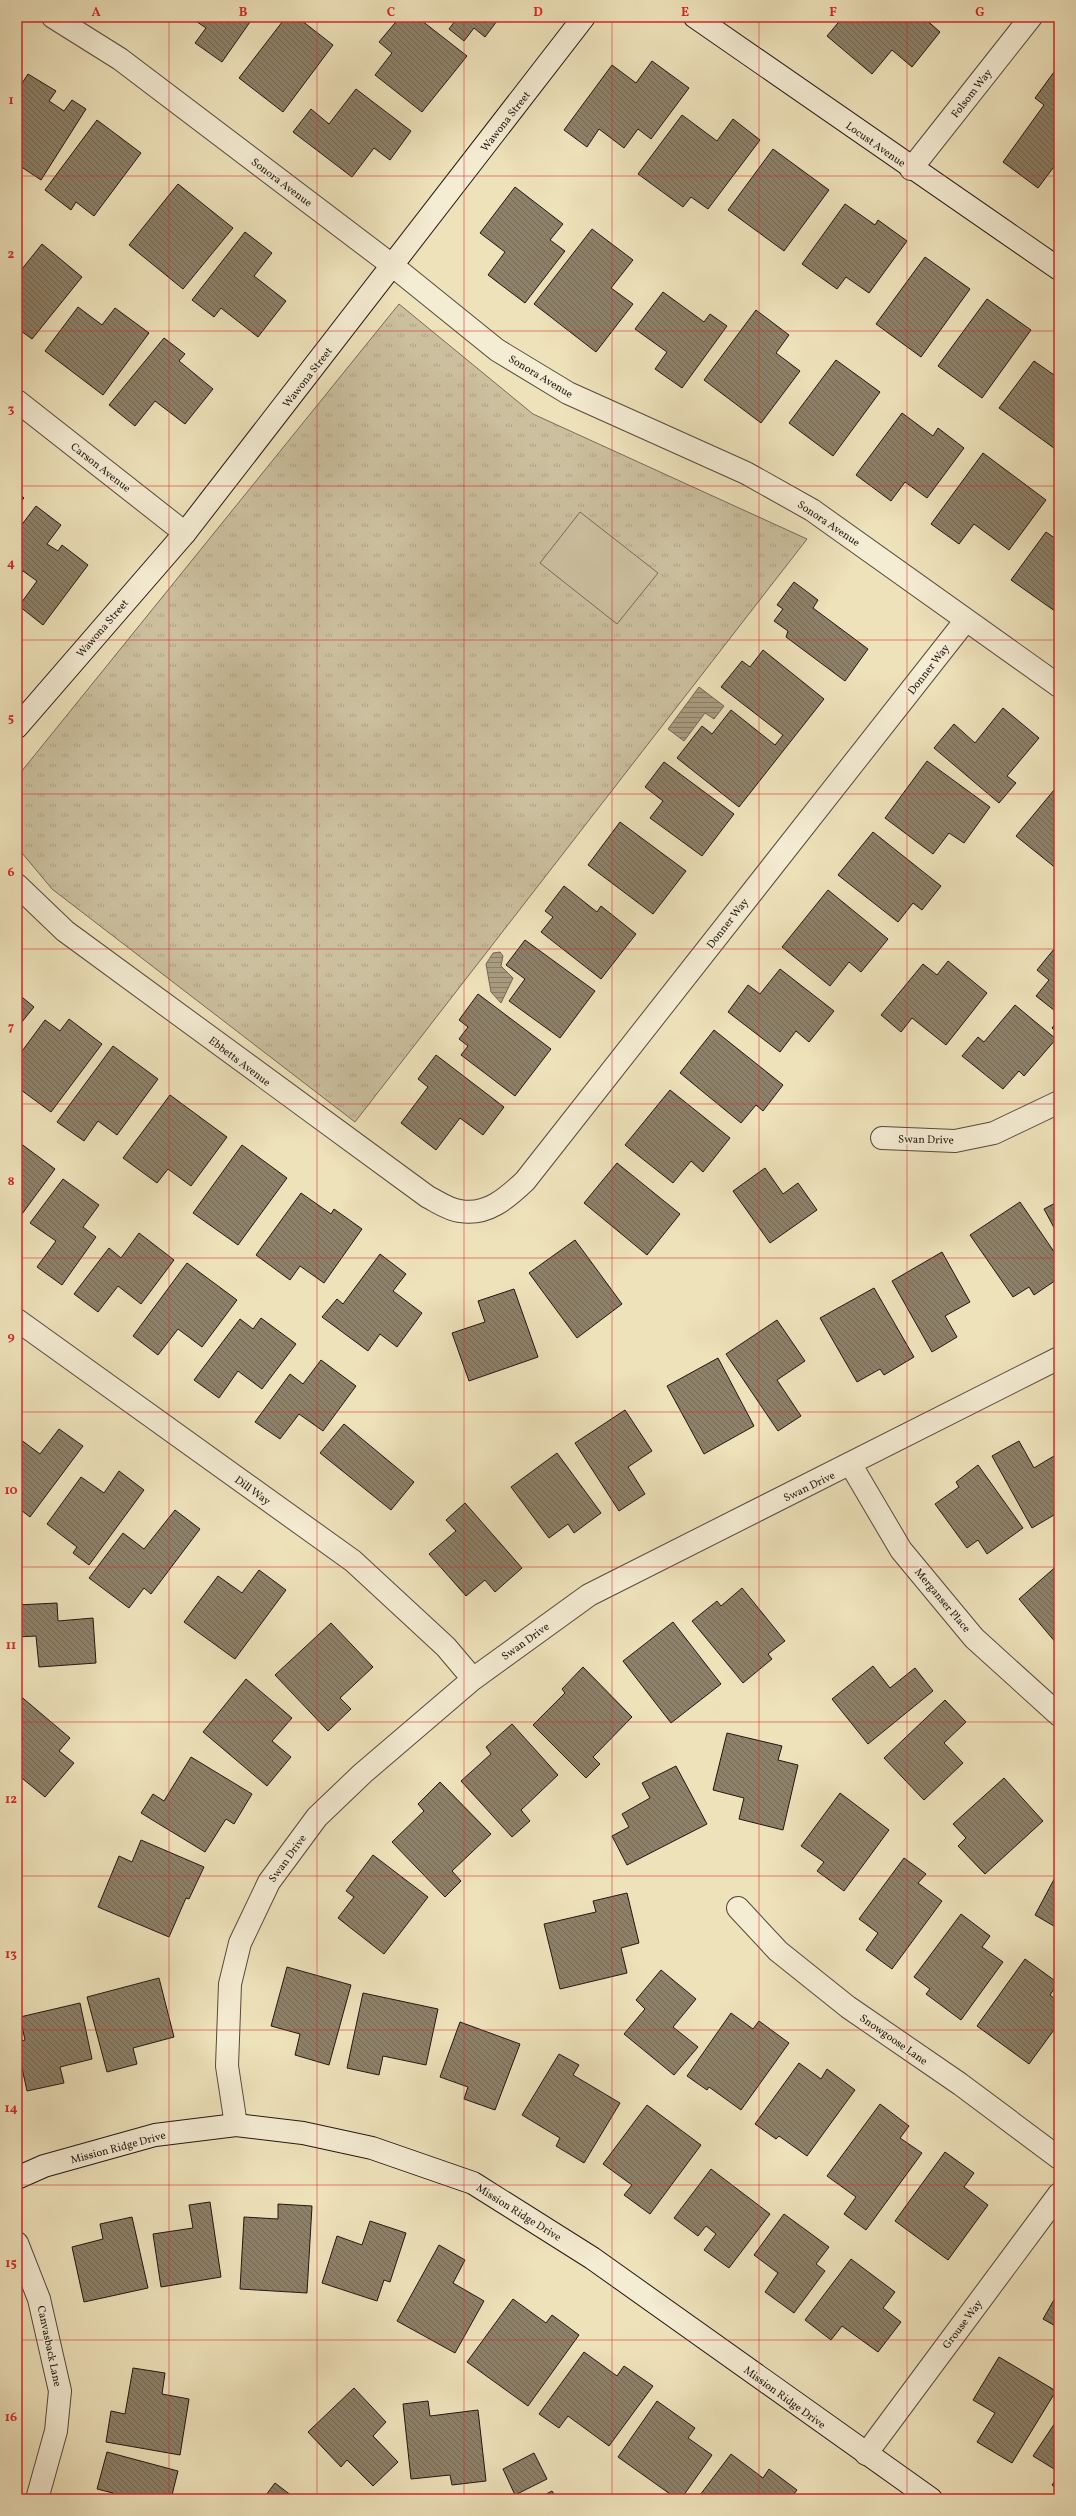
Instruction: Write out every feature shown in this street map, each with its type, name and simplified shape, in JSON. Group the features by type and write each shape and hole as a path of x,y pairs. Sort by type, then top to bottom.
{"street":[{"name":"Sonora Avenue","path":"54,17 120,59 393,266 497,350 568,393 746,473 812,510 1059,686"},
{"name":"Wawona Street","path":"17,727 185,533 393,266 584,17"},
{"name":"Locust Avenue","path":"695,17 911,169 1059,270"},
{"name":"Folsom Way","path":"911,169 1031,17"},
{"name":"Carson Avenue","path":"17,401 185,533"},
{"name":"Donner Way","path":"477,1212 503,1202 525,1180 966,620"},
{"name":"Ebbetts Avenue","path":"17,885 65,931 428,1197 459,1212 477,1212"},
{"name":"Swan Drive","path":"882,1138 955,1141 994,1133 1059,1102"},
{"name":"Dill Way","path":"17,1320 352,1561 446,1647 473,1679"},
{"name":"Swan Drive","path":"236,2125 227,2066 230,1984 240,1942 269,1882 317,1817 363,1773 473,1679 589,1595 851,1465 1059,1358"},
{"name":"Merganser Place","path":"851,1465 901,1550 974,1638 1059,1715"},
{"name":"Snowgoose Lane","path":"738,1908 778,1951 848,2007 960,2084 1059,2158"},
{"name":"Mission Ridge Drive","path":"17,2178 44,2166 155,2135 236,2125 303,2133 372,2148 473,2184 592,2258 931,2499"},
{"name":"Grouse Way","path":"866,2454 1059,2194"},
{"name":"Canvasback Lane","path":"17,2243 39,2299 60,2391 56,2431 37,2499"}],"green space":[{"path":"399,304 533,414 807,539 355,1122 52,889 17,847 17,777"},
{"path":"580,512 658,573 617,624 540,563"}],"shaded area":[{"path":"699,687 724,706 714,719 705,713 684,741 668,729"},
{"path":"500,952 503,956 501,966 513,978 501,1003 491,992 486,964 493,953"}],"building":[{"path":"190,17 243,17 250,22 222,62 195,43 206,28"},
{"path":"286,17 297,17 333,45 283,112 239,78"},
{"path":"400,17 417,17 467,56 422,112 375,75 392,53 379,42"},
{"path":"458,17 500,17 485,37 474,28 464,41 449,29"},
{"path":"843,17 923,17 940,32 912,67 892,50 872,74 827,36"},
{"path":"652,61 689,88 651,139 638,129 624,148 599,129 587,147 564,130 612,65 636,83"},
{"path":"1054,72 1059,75 1059,160 1038,188 1003,162 1044,105 1035,98"},
{"path":"28,74 56,91 49,101 64,111 72,100 86,109 41,180 17,164 17,91"},
{"path":"356,89 411,131 390,160 374,148 352,177 293,132 311,109 329,124"},
{"path":"682,115 717,141 733,119 760,140 708,209 691,197 683,207 638,174"},
{"path":"97,120 141,153 94,216 76,202 71,210 45,190"},
{"path":"773,149 829,190 784,251 728,210"},
{"path":"178,184 233,228 183,289 129,245"},
{"path":"515,187 563,224 550,240 565,251 525,303 488,275 505,252 480,233"},
{"path":"845,204 875,225 878,220 907,241 869,293 846,277 837,289 802,264"},
{"path":"592,229 633,260 611,288 633,304 596,352 534,304"},
{"path":"245,232 272,253 254,276 286,301 258,337 221,308 214,317 192,300"},
{"path":"42,244 82,277 32,339 17,328 17,264 22,269"},
{"path":"925,257 970,289 921,357 876,324"},
{"path":"663,292 704,322 710,314 727,326 682,388 655,369 667,352 635,329"},
{"path":"987,299 1031,330 982,398 938,366"},
{"path":"78,307 102,325 115,308 149,333 103,395 45,351"},
{"path":"756,310 789,335 776,353 800,371 761,423 704,380"},
{"path":"164,338 185,354 179,361 213,389 185,424 155,401 135,426 109,405"},
{"path":"836,360 880,392 833,456 789,423"},
{"path":"1034,361 1057,377 1059,375 1058,451 999,408"},
{"path":"902,413 933,436 938,428 964,448 927,498 905,482 891,501 856,475"},
{"path":"983,453 1046,500 1009,550 974,524 959,544 931,524"},
{"path":"17,492 24,498 17,506"},
{"path":"36,506 61,525 47,544 58,551 62,545 88,565 43,625 19,606 37,581 23,571 17,578 17,531"},
{"path":"1046,532 1059,541 1059,614 1011,580"},
{"path":"794,582 818,600 813,608 868,649 845,681 786,637 788,631 774,621 783,609 777,605"},
{"path":"763,650 824,699 739,807 677,758 702,726 712,734 731,710 775,745 783,735 721,687 742,661 750,667"},
{"path":"1003,708 1039,738 1007,776 1016,783 999,803 934,748 954,724 975,743"},
{"path":"927,761 990,807 964,843 949,833 933,854 885,818"},
{"path":"664,762 734,814 702,856 650,818 663,801 645,787"},
{"path":"1059,784 1059,867 1057,869 1016,836"},
{"path":"620,822 686,871 653,914 588,865"},
{"path":"873,832 941,886 922,910 913,903 898,922 838,875"},
{"path":"564,886 597,912 601,906 636,934 601,979 541,932 553,917 545,911"},
{"path":"828,890 888,939 861,972 849,962 830,986 782,947"},
{"path":"525,940 595,991 560,1038 509,1001 525,979 506,965"},
{"path":"1059,943 1059,1014 1036,996 1049,980 1037,970"},
{"path":"948,961 987,993 946,1045 912,1018 901,1032 881,1015 923,964 937,975"},
{"path":"780,969 834,1011 809,1042 796,1031 780,1052 728,1012 748,985 760,994"},
{"path":"17,993 34,1007 17,1028"},
{"path":"478,994 551,1049 515,1096 461,1055 468,1046 459,1039 468,1027 459,1020"},
{"path":"1015,1005 1056,1039 1024,1076 1019,1071 1003,1089 962,1056 978,1037 984,1042"},
{"path":"69,1019 102,1044 51,1112 17,1087 17,1058 45,1020 60,1031"},
{"path":"1059,1019 1059,1034 1052,1028"},
{"path":"714,1030 783,1085 763,1111 756,1105 741,1123 680,1073"},
{"path":"113,1046 158,1079 117,1135 98,1121 84,1141 57,1122"},
{"path":"436,1055 504,1107 483,1135 460,1118 436,1150 401,1123 428,1087 418,1079"},
{"path":"670,1090 730,1138 703,1172 691,1161 673,1183 625,1145"},
{"path":"170,1095 227,1137 191,1186 168,1169 157,1183 123,1158"},
{"path":"20,1143 55,1169 22,1214 17,1210 17,1147"},
{"path":"242,1145 287,1178 238,1245 193,1213"},
{"path":"617,1163 680,1214 647,1255 584,1203"},
{"path":"765,1168 783,1194 798,1183 817,1210 770,1243 733,1191"},
{"path":"63,1179 99,1205 83,1227 96,1237 62,1285 37,1267 56,1241 30,1223"},
{"path":"301,1193 331,1214 334,1209 362,1229 324,1283 300,1266 290,1280 256,1255"},
{"path":"1059,1201 1059,1237 1044,1209"},
{"path":"1020,1202 1059,1259 1059,1278 1034,1295 1029,1287 1013,1297 970,1235"},
{"path":"139,1233 174,1260 141,1304 118,1286 98,1312 74,1294 109,1248 121,1258"},
{"path":"575,1240 622,1304 577,1338 529,1273"},
{"path":"942,1252 970,1302 945,1316 957,1337 932,1352 892,1281"},
{"path":"380,1254 406,1274 393,1291 422,1313 397,1347 380,1334 368,1351 322,1317 337,1299 343,1304"},
{"path":"187,1263 237,1300 202,1347 178,1329 158,1355 133,1336"},
{"path":"874,1288 914,1357 884,1375 880,1369 857,1382 820,1318"},
{"path":"514,1289 538,1357 469,1381 452,1333 485,1322 478,1301"},
{"path":"261,1318 296,1344 262,1389 238,1371 219,1398 194,1380 240,1319 253,1329"},
{"path":"777,1320 805,1361 777,1380 801,1416 778,1431 726,1354"},
{"path":"718,1358 754,1426 704,1454 667,1386"},
{"path":"321,1360 356,1386 323,1431 299,1414 280,1439 255,1422 290,1374 303,1384"},
{"path":"625,1410 652,1451 628,1467 645,1494 619,1511 575,1443"},
{"path":"344,1424 414,1482 391,1510 320,1453"},
{"path":"59,1429 83,1446 30,1517 17,1507 17,1437 40,1454"},
{"path":"1019,1441 1034,1468 1059,1453 1059,1512 1032,1528 992,1456"},
{"path":"557,1453 601,1513 574,1533 568,1524 549,1538 511,1487"},
{"path":"978,1465 1023,1528 987,1554 978,1540 967,1548 935,1504 959,1487 956,1482"},
{"path":"119,1471 144,1490 89,1565 73,1553 77,1547 47,1524 81,1477 104,1493"},
{"path":"465,1503 522,1568 495,1592 485,1580 466,1596 429,1554 456,1531 446,1520"},
{"path":"175,1510 200,1529 151,1594 144,1588 129,1608 89,1578 123,1533 144,1549"},
{"path":"1059,1564 1059,1642 1057,1644 1019,1599"},
{"path":"259,1570 286,1590 235,1659 184,1622 218,1576 242,1593"},
{"path":"742,1588 785,1641 768,1654 772,1659 743,1683 692,1621 717,1601 721,1606"},
{"path":"57,1603 58,1621 93,1618 96,1663 39,1667 36,1636 17,1637 17,1605"},
{"path":"673,1622 721,1684 671,1723 623,1661"},
{"path":"331,1623 373,1667 340,1698 351,1709 328,1731 275,1675"},
{"path":"873,1666 890,1688 915,1668 933,1691 868,1744 832,1699"},
{"path":"583,1667 632,1717 593,1757 600,1764 586,1778 533,1725 565,1693 562,1689"},
{"path":"246,1679 292,1718 272,1741 291,1757 267,1786 203,1732"},
{"path":"18,1694 70,1738 59,1751 74,1763 45,1797 17,1774 17,1745 23,1738 17,1733"},
{"path":"945,1700 966,1722 944,1743 963,1763 924,1800 884,1758"},
{"path":"512,1724 558,1775 521,1810 530,1821 512,1837 461,1781 491,1754 486,1747"},
{"path":"727,1733 782,1746 778,1760 798,1765 783,1830 739,1819 744,1798 713,1790"},
{"path":"191,1757 252,1794 234,1824 226,1819 205,1852 141,1813 153,1794 164,1801"},
{"path":"676,1766 707,1824 627,1865 612,1836 629,1827 622,1814 650,1798 642,1783"},
{"path":"1004,1778 1043,1821 985,1874 958,1846 966,1838 953,1824"},
{"path":"440,1782 491,1834 452,1871 461,1881 445,1897 392,1842 424,1811 418,1804"},
{"path":"840,1793 889,1830 844,1891 817,1871 824,1862 801,1846"},
{"path":"141,1840 204,1867 189,1899 186,1898 169,1937 98,1907 119,1856 132,1862"},
{"path":"373,1855 428,1897 384,1954 338,1918 354,1897 346,1891"},
{"path":"904,1858 926,1874 918,1883 942,1901 892,1969 866,1950 878,1933 859,1919"},
{"path":"1059,1870 1059,1929 1035,1915"},
{"path":"627,1893 639,1943 621,1948 627,1973 560,1989 544,1924 596,1912 593,1901"},
{"path":"961,1914 990,1936 982,1947 1003,1962 961,2020 926,1994 930,1989 914,1977"},
{"path":"1025,1959 1058,1983 1050,1995 1059,2002 1059,2023 1029,2064 977,2026"},
{"path":"287,1967 351,1985 329,2065 295,2055 300,2034 271,2026"},
{"path":"661,1970 696,1999 673,2027 698,2047 674,2075 624,2034 645,2009 636,2000"},
{"path":"159,1978 174,2037 133,2048 137,2064 107,2072 87,1997"},
{"path":"363,1993 438,2009 426,2065 383,2056 379,2075 347,2068"},
{"path":"80,2003 92,2059 60,2067 64,2083 27,2091 17,2045 17,2042 25,2040 20,2017"},
{"path":"731,2013 753,2029 759,2021 789,2043 741,2110 709,2087 707,2090 687,2076"},
{"path":"460,2022 520,2044 495,2110 464,2099 468,2087 440,2077"},
{"path":"559,2054 579,2065 573,2075 620,2103 584,2163 556,2146 560,2138 522,2115"},
{"path":"799,2063 821,2079 827,2069 855,2090 807,2156 779,2136 776,2139 755,2124"},
{"path":"880,2104 909,2126 900,2138 922,2153 866,2230 844,2214 856,2197 827,2176"},
{"path":"647,2105 701,2145 650,2214 624,2195 632,2185 603,2164"},
{"path":"945,2152 974,2173 964,2187 988,2205 948,2260 895,2221"},
{"path":"711,2169 770,2214 729,2268 704,2250 716,2234 706,2226 698,2236 674,2218"},
{"path":"210,2202 221,2277 161,2287 153,2234 193,2228 189,2205"},
{"path":"278,2204 312,2206 307,2293 240,2289 244,2217 278,2219"},
{"path":"784,2214 829,2247 816,2264 825,2271 794,2313 765,2292 778,2273 754,2255"},
{"path":"132,2217 148,2288 84,2302 72,2247 103,2239 100,2224"},
{"path":"370,2221 406,2233 390,2282 384,2280 377,2301 322,2283 337,2236 362,2245"},
{"path":"439,2245 465,2260 453,2283 484,2301 455,2353 397,2321"},
{"path":"851,2259 895,2292 883,2308 901,2322 878,2352 842,2326 831,2340 805,2320"},
{"path":"1059,2291 1059,2328 1043,2319"},
{"path":"513,2299 546,2323 552,2315 579,2335 528,2406 467,2362"},
{"path":"584,2352 617,2376 624,2366 653,2386 609,2446 568,2416 559,2428 539,2414"},
{"path":"999,2357 1056,2391 1012,2463 977,2442 995,2413 973,2400"},
{"path":"133,2368 165,2373 162,2394 189,2399 180,2455 106,2442 111,2411 125,2414"},
{"path":"354,2388 386,2422 373,2436 398,2462 373,2486 347,2460 341,2467 308,2432"},
{"path":"428,2401 430,2416 478,2410 486,2481 452,2485 450,2475 411,2479 403,2404"},
{"path":"657,2401 695,2428 688,2438 712,2455 681,2499 677,2499 618,2457"},
{"path":"1059,2417 1059,2472 1033,2456"},
{"path":"107,2452 178,2471 171,2499 111,2499 113,2493 97,2489"},
{"path":"534,2453 547,2479 515,2495 503,2469"},
{"path":"731,2454 763,2478 769,2469 797,2490 790,2499 697,2499"},
{"path":"1059,2475 1059,2490 1052,2485"},
{"path":"275,2483 296,2499 263,2499"},
{"path":"552,2491 557,2499 537,2499"}]}
